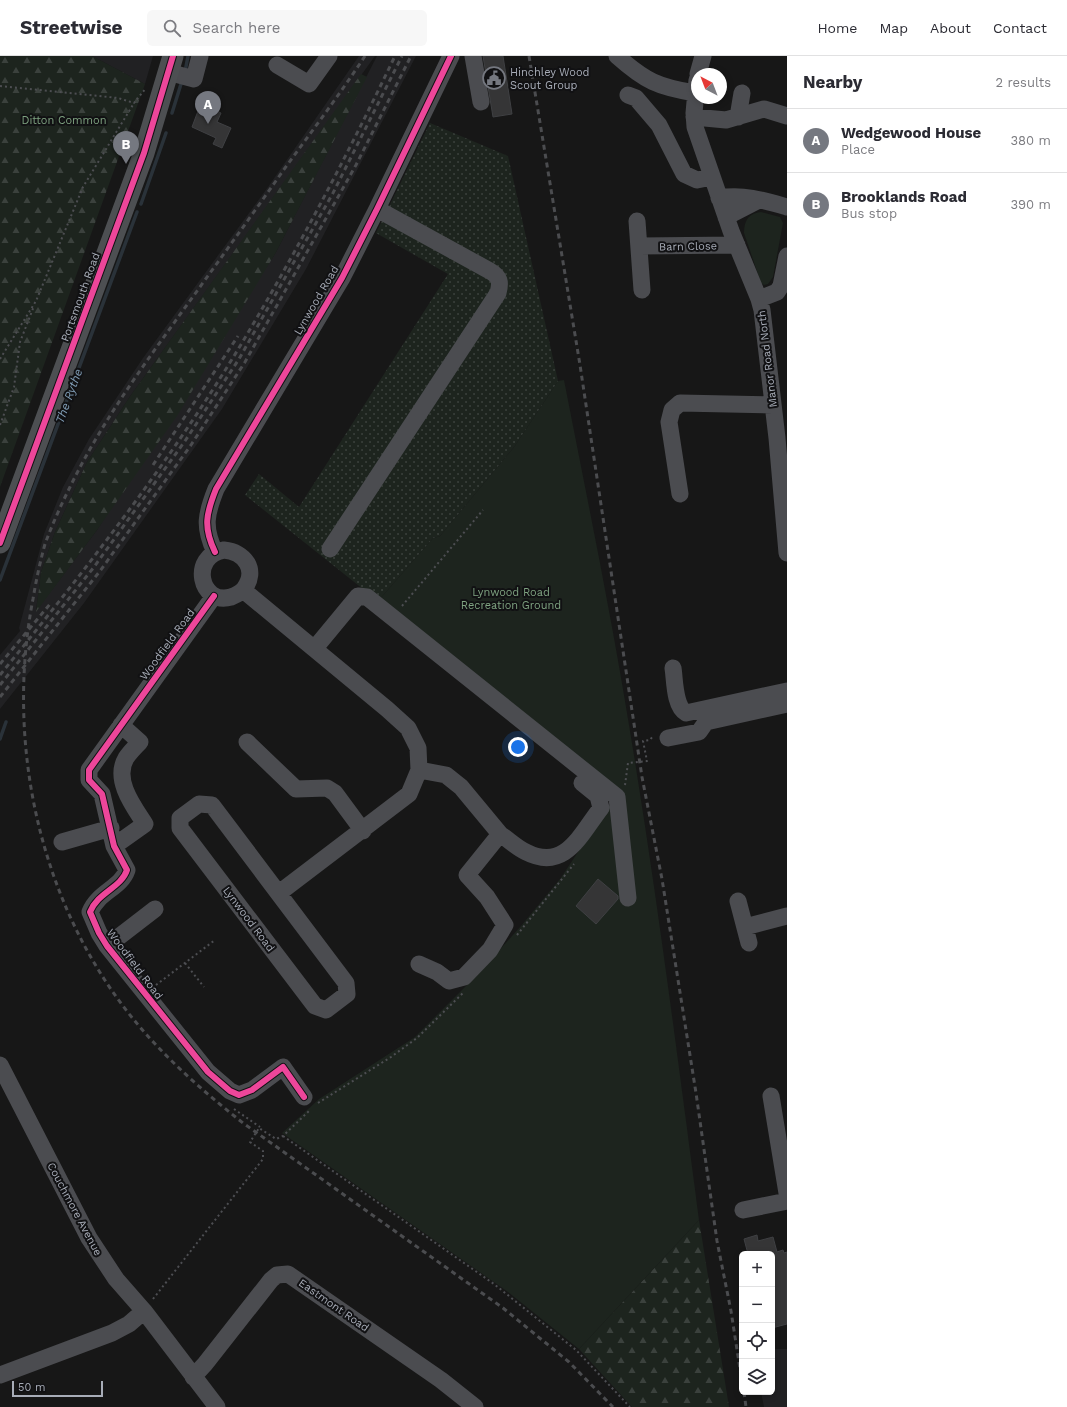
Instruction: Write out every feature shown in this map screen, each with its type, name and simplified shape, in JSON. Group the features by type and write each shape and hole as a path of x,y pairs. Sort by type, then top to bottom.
{"main road":[{"name":"Portsmouth Road","path":"0,543 144,153 168,73"}],"street":[{"path":"168,73 194,79 200,56"},
{"path":"278,65 309,84 329,56"},
{"name":"Lynwood Road","path":"215,552 209,539 206,519 209,506 216,489 342,278 451,56"},
{"path":"472,56 481,102"},
{"path":"617,56 647,80 663,87 691,87"},
{"path":"699,68 702,56"},
{"path":"738,117 742,93"},
{"path":"628,95 636,98 659,124 684,174 697,180 712,177"},
{"name":"Manor Road North","path":"695,104 694,117 697,134 726,217 759,299 783,474 787,553"},
{"path":"694,117 726,120 764,109 787,116"},
{"path":"719,198 733,195 749,196 787,207"},
{"path":"726,217 759,200"},
{"path":"330,549 498,293 500,283 497,276 490,271 377,209"},
{"path":"637,221 642,290"},
{"name":"Barn Close","path":"639,246 737,245"},
{"path":"759,299 777,292 781,286 787,256"},
{"path":"680,494 670,422 672,410 680,403 773,405"},
{"path":"232,551 244,559 250,572 249,580 243,590 229,598 214,596 204,585 202,575 203,567 207,560 215,552 232,551"},
{"path":"243,590 315,648 408,728 418,748 419,770 409,794 363,831 278,893"},
{"name":"Woodfield Road","path":"214,596 89,770 89,780 102,794 114,846 127,870 124,877 94,902 90,912 99,933 107,946 146,993 168,1023 208,1072 230,1090 239,1095"},
{"path":"315,648 358,596 367,597 617,797 628,898"},
{"path":"673,668 680,708 686,713 787,691"},
{"path":"668,738 699,732 706,722 787,704"},
{"path":"114,846 145,824 130,801 124,786 123,774 125,760 140,742 121,726"},
{"path":"247,742 296,789 327,788 335,793 363,831"},
{"path":"419,770 446,776 461,787 500,834 526,853 549,859 566,853 601,808 598,796 543,751"},
{"name":"Lynwood Road","path":"199,804 212,805 278,893 346,983 347,994 326,1010 315,1006 251,922 180,828 180,818 199,804"},
{"path":"62,842 111,828"},
{"path":"419,964 437,972 449,981 464,977 490,950 505,925 488,897 461,871 500,834"},
{"path":"738,901 747,935 787,916"},
{"path":"107,946 155,909"},
{"name":"Couchmore Avenue","path":"0,1065 89,1238 116,1278 144,1311 217,1407"},
{"path":"239,1095 252,1090 283,1067 304,1097"},
{"path":"771,1096 787,1193"},
{"path":"743,1210 787,1201"},
{"name":"Eastmont Road","path":"193,1377 205,1364 271,1280 277,1276 288,1274 441,1380 475,1407"},
{"path":"0,1375 112,1333 129,1324 144,1311"}],"path":[{"path":"0,425 14,387 20,342 83,187 134,103 146,87 168,73"},
{"path":"0,86 118,98 134,103"},
{"path":"0,359 36,301"},
{"path":"392,618 483,510"},
{"path":"626,782 628,763 647,761 643,741"},
{"path":"146,993 215,940"},
{"path":"185,963 204,987"},
{"path":"239,1095 234,1109 276,1139"},
{"path":"144,1311 263,1159 263,1151 250,1142 259,1128 267,1133"},
{"path":"282,1136 527,1310 576,1350 630,1407"}],"shaded area":[{"path":"92,56 153,56 145,84"},
{"path":"359,56 375,56 131,395 87,462 55,532 41,572 36,611 97,530 275,254 377,56 416,56 306,269 222,409 84,603 0,709 0,655 20,631 19,628 44,534 63,487 89,439 143,358 268,187"},
{"path":"775,1349 787,1349 787,1407 764,1407 762,1395 775,1395"}],"green space":[{"name":"Ditton Common","path":"0,56 92,56 145,84 0,487"},
{"path":"361,74 367,77 275,254 177,416 97,530 36,612 41,572 55,532 87,462 131,395"},
{"path":"430,123 508,156 558,381 514,447 440,536 433,538 378,601 245,495 259,474 299,507 448,274 376,233"},
{"path":"761,212 780,217 783,223 773,277 768,284 764,285 761,283 744,233 745,224 748,218 753,214"},
{"name":"Lynwood Road Recreation Ground","path":"564,380 612,627 637,775 680,1072 699,1220 579,1349 508,1292 282,1133 319,1099 415,1037 477,975 521,926 560,879 614,798 356,593 361,587 378,601 433,538 440,536 514,447 558,381"},
{"path":"699,1220 729,1407 632,1407 579,1349"}],"building":[{"name":"Hinchley Wood Scout Group","path":"483,56 503,56 512,114 493,117"},
{"path":"201,103 221,113 217,122 231,128 222,148 213,144 216,138 192,127"},
{"path":"598,879 618,896 618,899 596,924 576,906"},
{"path":"757,1235 758,1241 773,1237 777,1252 783,1250 784,1253 787,1252 787,1324 775,1327 775,1251 747,1251 744,1239"}],"waterway":[{"name":"The Rythe","path":"185,72 188,56"},
{"name":"The Rythe","path":"172,113 181,84"},
{"name":"The Rythe","path":"141,204 166,133"},
{"name":"The Rythe","path":"0,580 137,212"},
{"name":"The Rythe","path":"0,739 6,722"}],"railway":[{"path":"365,56 123,395 82,463 57,515 45,544 40,565 33,599 26,652 24,705 27,759 36,812 50,864 69,914 93,961 123,1006 164,1054 210,1096 243,1123 503,1308 569,1362 613,1407"},
{"path":"0,675 92,559 152,479 208,398 256,319 298,245 338,170 395,56"},
{"path":"0,685 94,567 185,441 239,359 333,193 402,56"},
{"path":"0,697 100,571 191,445 245,362 356,165 411,56"},
{"path":"529,56 580,365 642,777 662,879 696,1093 717,1241 731,1311 739,1363"},
{"path":"153,465 238,336"},
{"path":"0,664 50,604"},
{"path":"744,1395 746,1407"}],"cycle path":[{"path":"0,543 144,153 173,56"},
{"path":"215,552 207,528 207,520 216,489 342,278 451,56"},
{"path":"214,596 89,770 89,780 102,794 114,846 127,870 120,881 98,900 90,912 99,933 107,946 208,1072 230,1091 239,1095 252,1090 283,1067 304,1097"}],"place":[{"name":"Hinchley Wood Scout Group","path":"494,78"},
{"name":"Wedgewood House","path":"208,124"},
{"name":"Brooklands Road","path":"126,164"}]}
